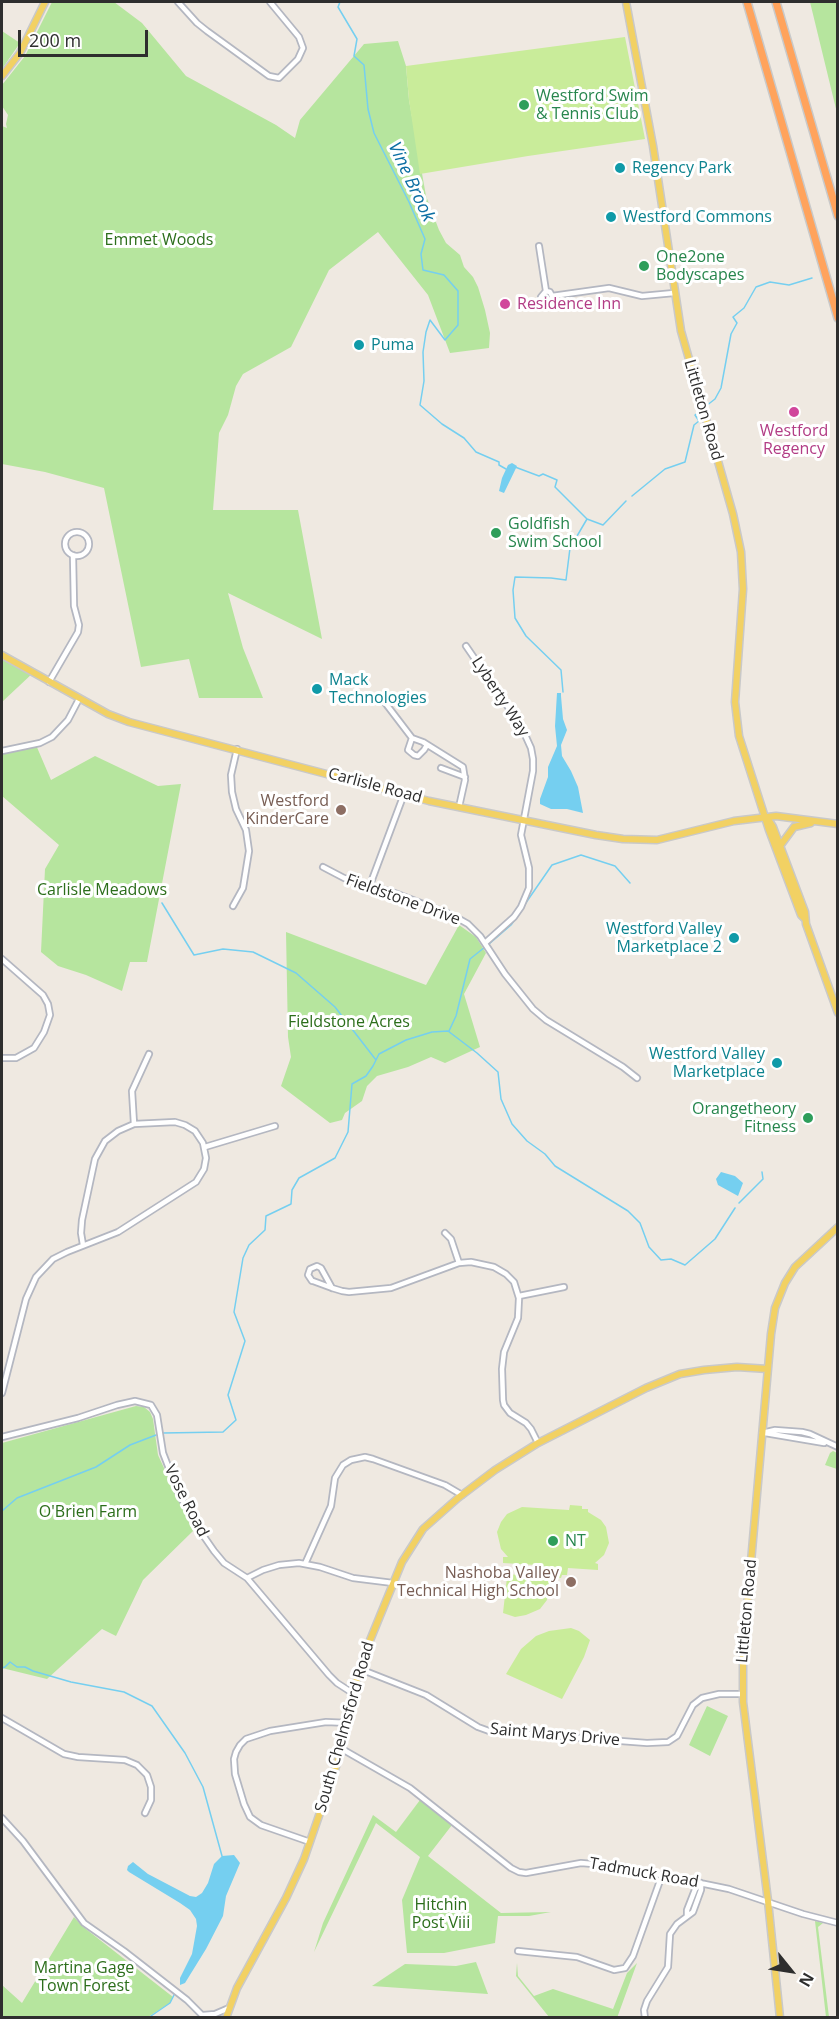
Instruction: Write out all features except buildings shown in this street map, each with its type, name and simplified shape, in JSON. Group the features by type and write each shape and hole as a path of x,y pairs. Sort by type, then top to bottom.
{"highway":[{"path":"747,2 837,318"},
{"path":"776,2 837,216"}],"main road":[{"path":"2,76 20,53 45,2"},
{"name":"Littleton Road","path":"626,2 653,146 674,293 685,348 733,514 741,552 743,589 735,709 741,745 766,816 768,830 801,915 805,919 837,1013"},
{"name":"Carlisle Road","path":"2,655 79,699 129,722 404,794 596,835 641,841 666,839 734,820 766,816 837,824"},
{"name":"Littleton Road","path":"766,816 773,827 806,912 805,919"},
{"path":"780,846 795,827 815,822"},
{"name":"Littleton Road","path":"780,2018 742,1694 743,1653 773,1316 784,1283 801,1260 837,1227"},
{"name":"South Chelmsford Road","path":"226,2018 245,1973 286,1898 310,1842 342,1749 360,1669 393,1583 408,1551 423,1529 462,1495 538,1443 646,1388 680,1374 721,1368 768,1369"}],"street":[{"path":"178,2 207,31 269,76 279,78 298,58 303,48 299,37 270,2"},
{"path":"539,246 546,291 541,297 544,302 549,302 552,296"},
{"path":"552,296 609,288 642,296 674,293"},
{"path":"546,291 552,296"},
{"path":"49,682 78,632 79,625 74,606 73,555 66,548 65,540 69,534 81,532 87,536 88,548 83,554 73,555"},
{"name":"Lyberty Way","path":"466,646 521,726 531,748 533,771 520,835 529,868 529,888 514,917 485,943"},
{"path":"2,751 33,745 52,737 68,720 79,699"},
{"path":"383,700 412,738 460,765 464,770 465,777 459,807"},
{"path":"412,738 408,750 414,755 418,756 427,745"},
{"path":"233,906 243,888 249,851 246,830 232,792 231,775 237,749"},
{"path":"441,768 465,777"},
{"path":"370,885 404,794"},
{"name":"Fieldstone Drive","path":"323,867 344,878 370,885 452,915 475,929 533,1009 546,1020 637,1078"},
{"path":"2,959 43,995 50,1015 44,1032 34,1048 16,1058 2,1058"},
{"path":"134,1124 132,1091 149,1054"},
{"path":"2,1393 26,1299 41,1271 53,1259 117,1232 193,1184 204,1169 206,1158 205,1147 195,1131 182,1124 171,1122 134,1124 113,1134 105,1141 98,1152 82,1220 83,1245"},
{"path":"205,1147 275,1126"},
{"path":"445,1233 451,1239 459,1263"},
{"path":"332,1288 321,1268 316,1266 310,1269 308,1275 310,1280 332,1288 349,1292 391,1288 459,1263 471,1262 494,1267 506,1274 514,1282 519,1296 518,1318 504,1352 501,1380 503,1400 510,1413 531,1429 538,1443"},
{"path":"519,1296 564,1287"},
{"name":"Vose Road","path":"2,1437 78,1418 127,1402 141,1401 151,1405 157,1415 165,1460 196,1525 224,1563 247,1578 329,1674 354,1694"},
{"path":"762,1433 775,1430 802,1432 837,1447"},
{"path":"305,1564 331,1506 335,1478 343,1465 351,1460 365,1457 373,1459 445,1485 462,1495"},
{"path":"247,1578 279,1565 305,1564 353,1578 393,1583"},
{"name":"Saint Marys Drive","path":"360,1669 426,1695 478,1727 489,1731 647,1743 668,1742 676,1736 693,1705 702,1698 719,1694 742,1694"},
{"path":"2,1718 64,1754 125,1760 137,1765 147,1775 151,1787 151,1800 145,1812"},
{"path":"310,1842 261,1825 250,1817 236,1774 234,1759 236,1752 246,1739 270,1731 326,1722 349,1723"},
{"name":"Tadmuck Road","path":"342,1749 410,1788 519,1872 526,1873 582,1863 610,1865 700,1882 837,1923"},
{"path":"2,1818 23,1841 84,1923 124,1951 204,2016 229,2008"},
{"path":"518,1951 577,1957 614,1970 625,1968 633,1956 662,1875"},
{"path":"645,2018 644,2010 647,2001 668,1967 670,1934 677,1924 694,1910 701,1890 700,1882"}],"green space":[{"name":"Emmet Woods","path":"52,2 114,2 142,23 186,76 276,125 295,138 300,120 364,44 398,41 406,66 409,100 426,196 446,243 460,255 464,267 473,277 485,310 490,333 489,348 450,353 428,295 378,232 329,270 291,347 243,374 236,386 228,415 219,433 213,510 298,510 322,639 228,593 243,648 263,698 199,698 189,659 141,667 104,488 45,472 2,464 2,126 7,128 8,115 2,106 2,85 25,56"},
{"path":"810,2 837,2 837,113"},
{"path":"2,31 20,43 2,69"},
{"name":"Westford Swim & Tennis Club","path":"625,37 645,139 420,174 406,66"},
{"path":"2,655 34,672 2,702"},
{"name":"Carlisle Meadows","path":"36,745 51,780 95,756 158,786 181,784 147,962 130,962 122,991 86,975 58,966 41,952 45,869 59,845 2,796 2,754"},
{"name":"Fieldstone Acres","path":"459,925 476,937 486,953 464,994 480,1047 445,1063 431,1057 377,1076 367,1086 362,1101 345,1113 342,1120 330,1123 281,1086 291,1057 288,1037 286,932 426,985"},
{"name":"O'Brien Farm","path":"136,1406 144,1407 150,1412 158,1455 193,1531 143,1580 116,1636 102,1629 47,1679 2,1668 2,1443"},
{"path":"833,1451 837,1453 837,1469 825,1465"},
{"name":"NT","path":"570,1505 588,1509 588,1512 601,1520 606,1527 609,1543 604,1555 595,1563 598,1564 598,1570 568,1568 567,1575 562,1575 561,1578 536,1574 536,1565 503,1563 503,1557 508,1557 501,1549 497,1532 507,1514 522,1507 569,1510"},
{"path":"510,1574 550,1580 547,1600 540,1609 515,1617 503,1613 507,1577"},
{"path":"571,1628 590,1640 584,1657 562,1699 506,1674 521,1649 536,1636 549,1631"},
{"path":"707,1706 728,1716 710,1756 689,1745"},
{"name":"Hitchin Post Viii","path":"420,1800 452,1825 428,1856 501,1913 551,1912 529,1916 498,1916 495,1943 444,1953 407,1953 402,1900 420,1857 376,1823 314,1952 323,1923 373,1815 396,1832"},
{"name":"Martina Gage Town Forest","path":"74,1917 82,1926 173,1997 170,2003 148,2017 2,2017 2,1985 22,2003"},
{"path":"815,1921 823,1923 818,1927 829,2017 826,2017"},
{"name":"Hitchin Post Viii","path":"476,1962 488,1994 372,1986 405,1964 456,1966"},
{"path":"517,1963 518,1976 534,1996 553,1989 613,2009 627,1973 637,1963 617,2018 549,2017 516,1976"}],"water":[{"path":"512,463 517,466 504,493 499,491 502,478 508,465"},
{"path":"557,693 561,693 563,719 567,730 561,745 562,756 578,787 583,813 567,809 551,809 540,804 548,777 548,767 557,746 555,726"},
{"path":"721,1172 735,1176 743,1183 738,1196 718,1185 716,1179"},
{"path":"234,1855 240,1863 226,1896 223,1916 185,1983 180,1985 180,1978 192,1954 196,1919 190,1910 129,1872 128,1866 133,1862 148,1874 196,1897 202,1893 208,1883 214,1864 222,1856"}],"waterway":[{"name":"Vine Brook","path":"340,2 338,7 357,39 354,56 364,65 368,109 374,133 425,239 421,254 423,270 444,275 458,291 458,325 445,340 430,320 423,352 424,381 420,405 442,424 464,438 476,452 499,462 499,465 506,469"},
{"name":"Vine Brook","path":"706,406 715,399 721,388 731,334 737,323 733,317 744,308 756,287 770,282 789,285 812,278"},
{"name":"Vine Brook","path":"632,496 665,469 685,462 694,425 699,421 695,415 699,412"},
{"name":"Vine Brook","path":"515,467 557,480 555,487 587,519 603,525 626,501"},
{"path":"563,692 561,670 526,636 515,618 513,590 515,577 566,580 570,548 587,519"},
{"path":"523,907 552,865 581,855 615,866 630,883"},
{"path":"162,903 194,955 223,949 253,952 296,973 335,1007 376,1060"},
{"path":"489,944 516,918"},
{"path":"449,1031 456,1016 470,959 485,947"},
{"path":"163,1433 223,1432 236,1420 228,1395 245,1341 234,1312 243,1258 249,1245 265,1230 266,1216 291,1204 292,1190 299,1178 335,1158 348,1132 352,1084 366,1076 379,1054 406,1040 432,1032 448,1031 477,1053 498,1072 501,1099 512,1124 527,1141 545,1154 555,1166 628,1211 640,1223 649,1247 661,1260 671,1259 685,1265 715,1239 735,1208"},
{"path":"739,1203 763,1179 762,1172"},
{"path":"2,1511 17,1498 96,1467 130,1445 156,1435"},
{"path":"2,1668 10,1662 17,1667 25,1667 71,1682 124,1692 152,1706 185,1753 203,1787 222,1856"},
{"path":"148,2018 170,2003 175,1993"}],"place":[{"name":"Westford Swim & Tennis Club","path":"524,105"},
{"name":"Regency Park","path":"620,168"},
{"name":"Westford Commons","path":"611,217"},
{"name":"One2one Bodyscapes","path":"644,266"},
{"name":"Residence Inn","path":"505,304"},
{"name":"Puma","path":"359,345"},
{"name":"Westford Regency","path":"794,412"},
{"name":"Goldfish Swim School","path":"496,533"},
{"name":"Mack Technologies","path":"317,689"},
{"name":"Westford KinderCare","path":"341,810"},
{"name":"Westford Valley Marketplace 2","path":"734,938"},
{"name":"Westford Valley Marketplace","path":"777,1063"},
{"name":"Orangetheory Fitness","path":"808,1118"},
{"name":"NT","path":"553,1541"},
{"name":"Nashoba Valley Technical High School","path":"571,1582"}]}
